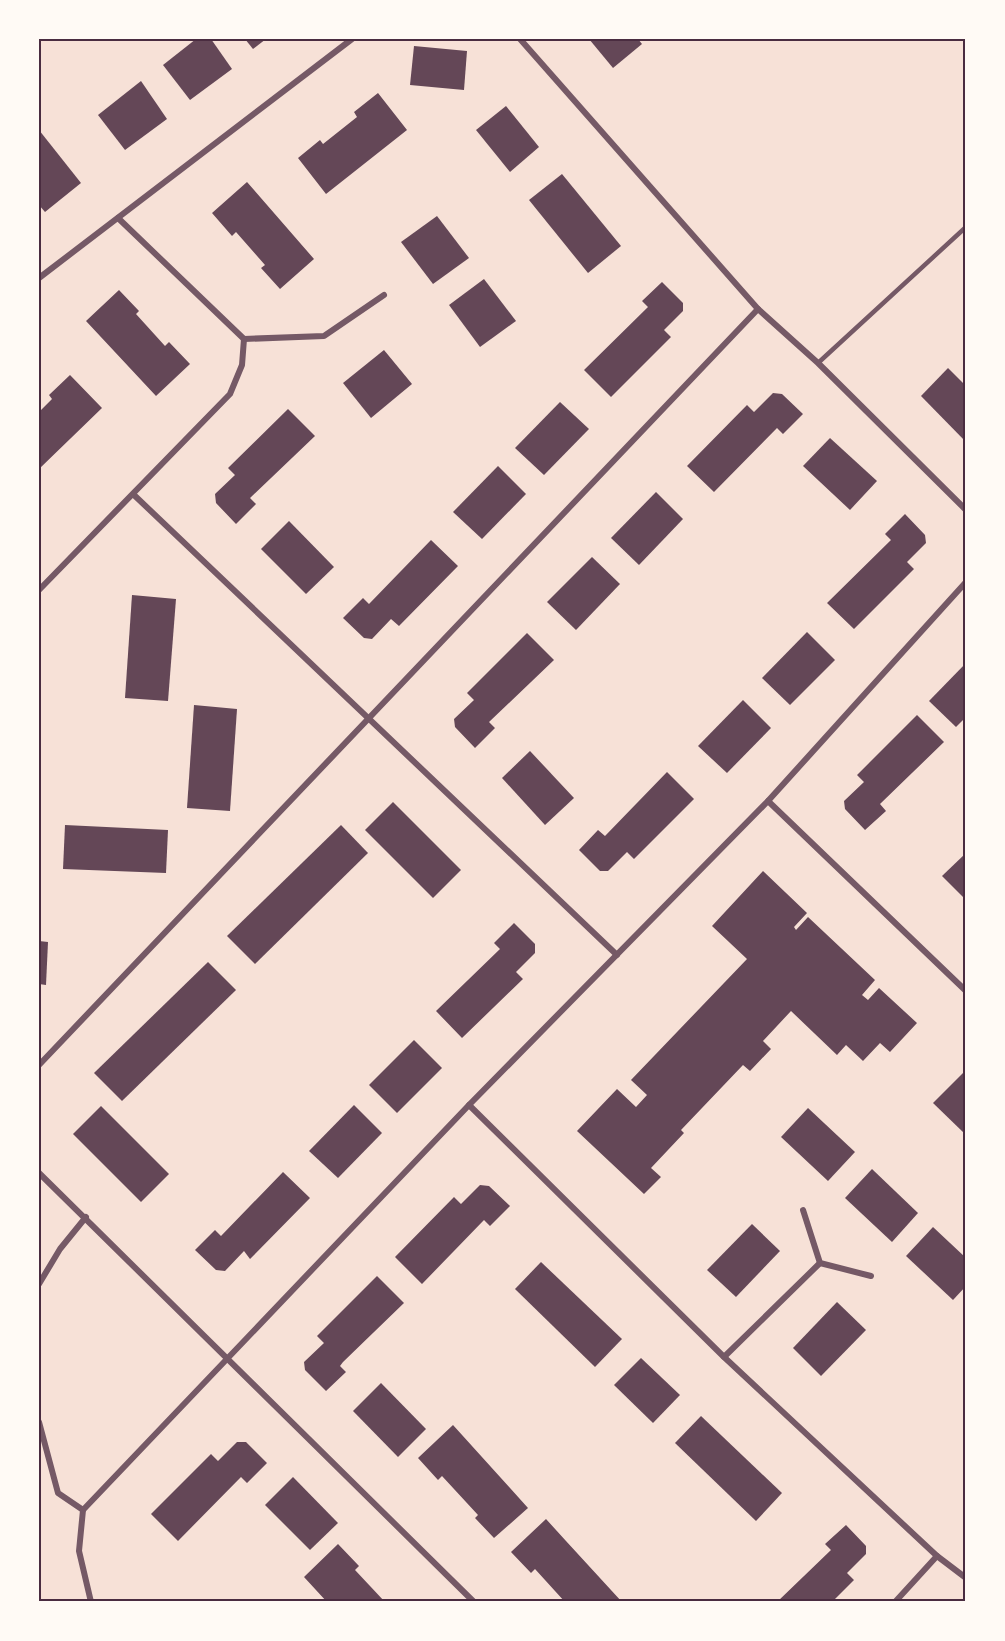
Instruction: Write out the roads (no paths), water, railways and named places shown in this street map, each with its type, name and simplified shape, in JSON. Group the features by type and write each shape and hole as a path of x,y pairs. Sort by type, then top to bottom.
{"street":[{"path":"39,278 352,39"},
{"path":"520,39 758,309 818,363 966,510"},
{"path":"118,218 244,339 324,336 384,296"},
{"path":"39,1065 758,309"},
{"path":"39,590 230,394 242,365 244,339"},
{"path":"134,495 617,955"},
{"path":"91,1602 79,1551 83,1510 469,1105 768,801 966,582"},
{"path":"768,801 966,991"},
{"path":"469,1105 724,1357 937,1556 966,1578"},
{"path":"39,1173 474,1602"},
{"path":"802,1210 820,1263"},
{"path":"39,1284 60,1249 86,1217"},
{"path":"724,1357 820,1263"},
{"path":"820,1263 871,1276"},
{"path":"39,1422 58,1493 83,1510"},
{"path":"895,1602 937,1556"}],"lane":[{"path":"818,363 966,227"}]}
